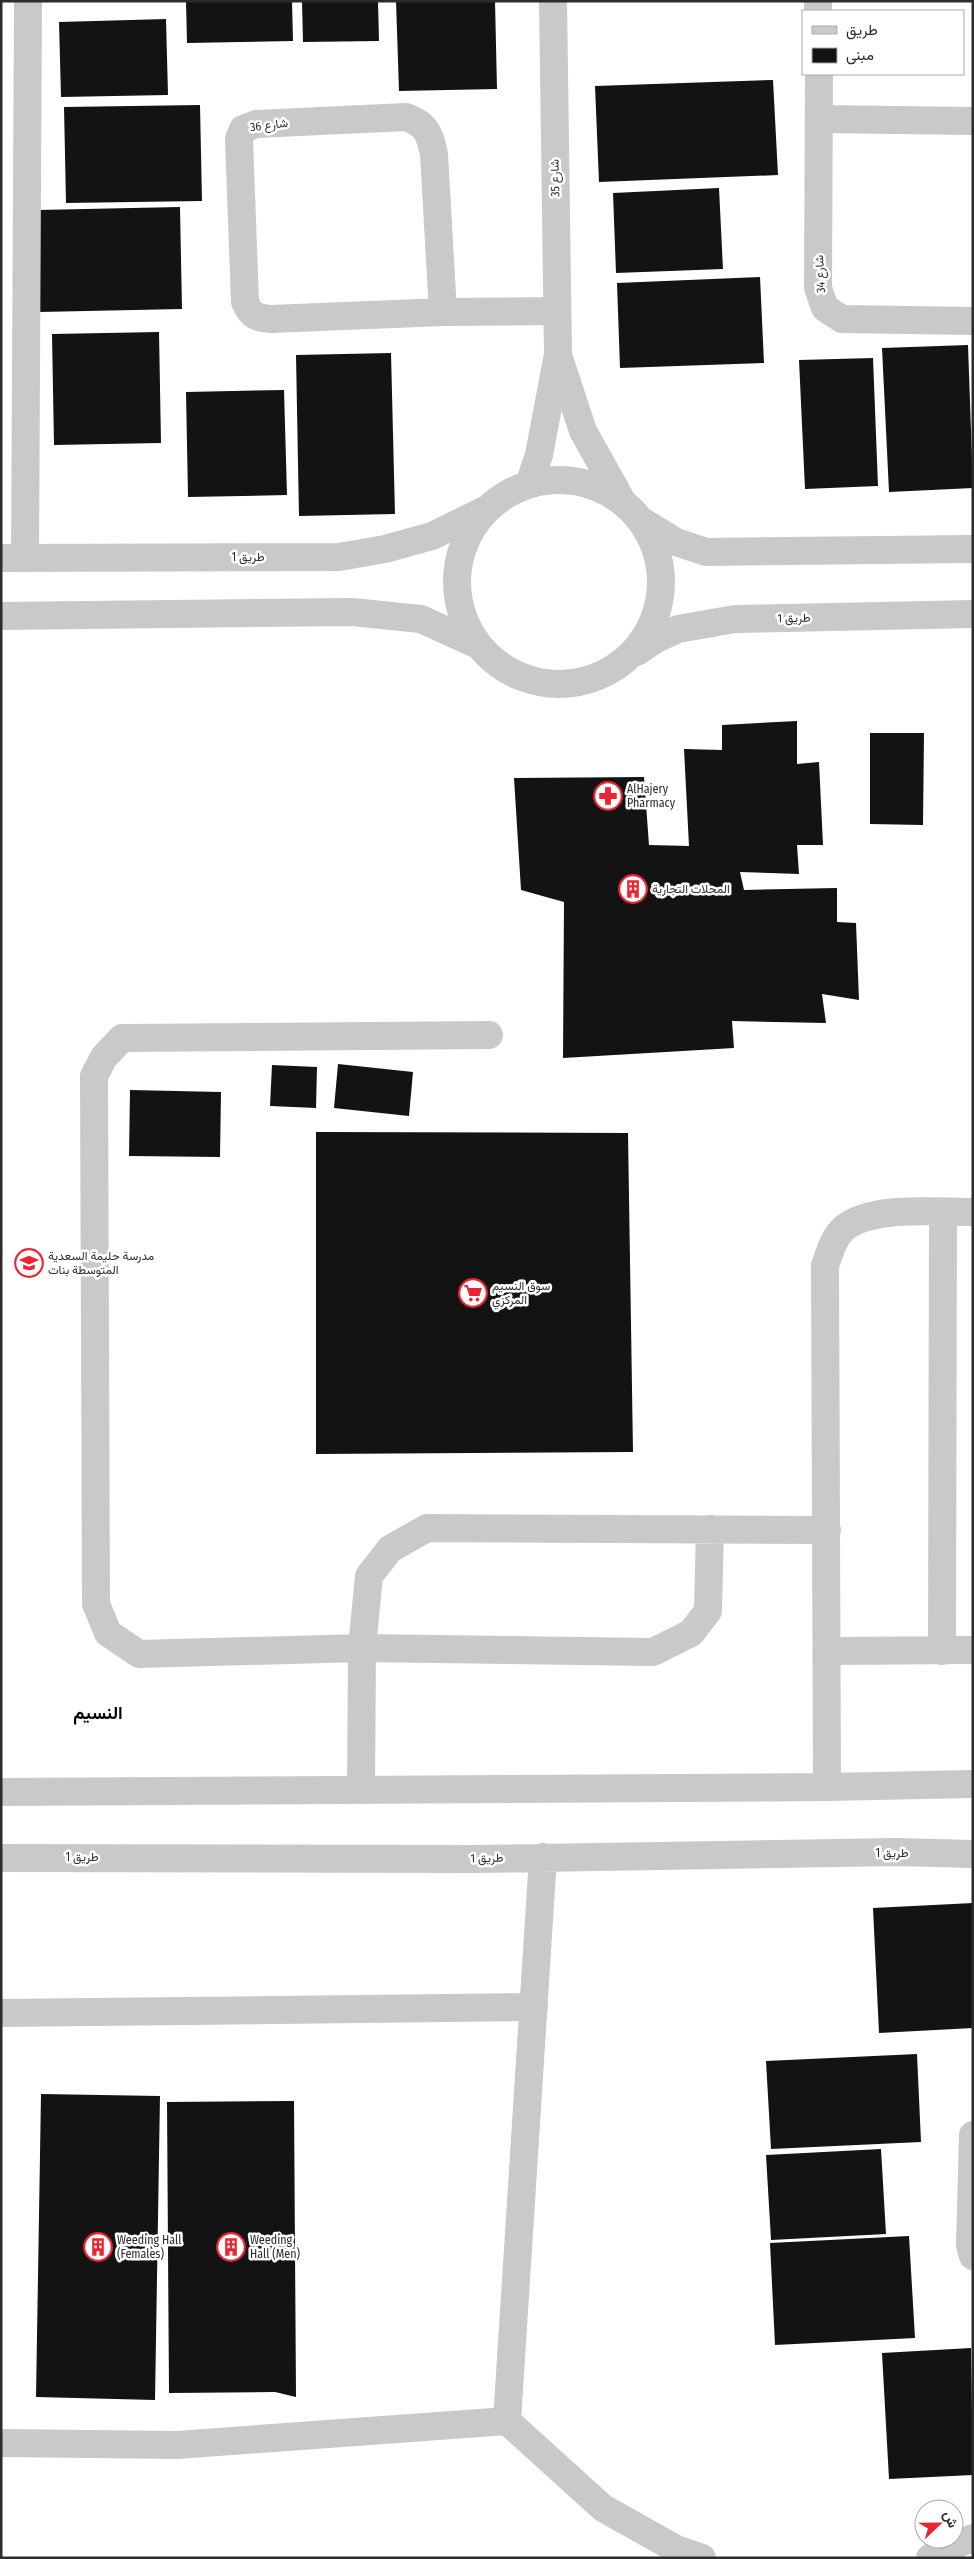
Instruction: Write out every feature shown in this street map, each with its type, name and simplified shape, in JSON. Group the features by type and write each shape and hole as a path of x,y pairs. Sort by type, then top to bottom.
{"street":[{"path":"13,558 28,1"},
{"name":"شارع 35","path":"529,484 539,454 558,354 553,1"},
{"name":"شارع 34","path":"819,75 818,288 825,308 842,319 973,321"},
{"name":"شارع 36","path":"443,312 434,154 431,137 425,127 406,117 256,124 243,129 239,139 245,302 249,312 254,317 272,319 443,312 557,311"},
{"path":"819,119 973,121"},
{"name":"شارع 35","path":"558,354 583,431 631,511 652,540 660,572 658,605 646,636 625,660"},
{"path":"625,660 597,677 565,685 532,681 503,668 478,645 463,619 457,590 459,561 469,533 486,510 506,494 529,484 561,479 593,486 676,542 706,552 973,549"},
{"name":"طريق 1","path":"13,558 338,557 385,549 432,536 486,510"},
{"path":"1,616 352,612 422,619 478,645"},
{"name":"طريق 1","path":"625,660 656,639 678,629 735,619 973,614"},
{"path":"490,1036 122,1038 104,1057 94,1076 96,1604 108,1633 139,1654 362,1648 654,1652 691,1633 708,1611 710,1529"},
{"path":"942,1651 943,1212"},
{"path":"828,1787 825,1266 833,1242 849,1224 879,1214 973,1212"},
{"path":"361,1789 362,1648 369,1576 390,1549 427,1528 827,1530"},
{"path":"828,1651 973,1650"},
{"path":"1,1792 828,1787 973,1784"},
{"name":"طريق 1","path":"1,1858 543,1857 897,1852 973,1854"},
{"path":"507,2421 543,1857"},
{"path":"1,2013 534,2008"},
{"path":"973,2135 970,2245 973,2256"},
{"path":"1,2443 178,2445 507,2421 603,2508 676,2549 702,2558"},
{"path":"930,2558 941,2550 973,2538"}],"building":[{"path":"186,1 292,1 293,41 187,43"},
{"path":"302,1 378,1 379,41 303,42"},
{"path":"396,1 495,1 497,89 399,91"},
{"path":"166,19 168,95 61,97 59,22"},
{"path":"773,80 778,175 599,182 595,86"},
{"path":"200,105 202,201 66,203 64,107"},
{"path":"719,188 723,269 616,273 613,193"},
{"path":"180,207 182,309 39,312 37,210"},
{"path":"760,277 764,363 620,368 617,283"},
{"path":"159,332 161,443 54,445 52,334"},
{"path":"968,345 973,488 889,492 882,348"},
{"path":"391,353 395,514 299,516 296,355"},
{"path":"873,358 878,486 805,489 799,360"},
{"path":"284,390 287,495 188,497 186,392"},
{"name":"المحلات التجارية","path":"797,721 797,764 819,762 823,845 797,845 799,874 740,872 744,890 837,888 837,922 856,923 859,1000 822,994 826,1023 732,1021 734,1048 563,1058 564,902 521,890 514,778 644,777 649,845 689,846 684,749 722,750 722,725"},
{"path":"870,733 924,733 923,825 870,824"},
{"path":"338,1064 413,1072 409,1116 334,1108"},
{"path":"272,1065 317,1067 316,1108 270,1106"},
{"path":"130,1090 221,1092 220,1157 129,1156"},
{"name":"سوق النسيم المركزي","path":"316,1132 628,1133 633,1452 316,1454"},
{"path":"973,1903 973,2028 879,2033 873,1908"},
{"path":"917,2054 921,2142 771,2149 766,2061"},
{"name":"Weeding Hall (Females)","path":"41,2094 160,2096 155,2400 36,2397"},
{"name":"Weeding Hall (Men)","path":"294,2101 296,2397 275,2392 169,2393 167,2102"},
{"path":"881,2149 886,2234 771,2240 766,2155"},
{"path":"909,2236 915,2338 775,2345 770,2243"},
{"path":"971,2348 973,2475 889,2479 882,2353"}],"place":[{"name":"AlHajery Pharmacy","path":"608,796"},
{"name":"المحلات التجارية","path":"633,889"},
{"name":"مدرسة حليمة السعدية المتوسطة بنات","path":"29,1263"},
{"name":"سوق النسيم المركزي","path":"473,1293"},
{"name":"Weeding Hall (Females)","path":"98,2247"},
{"name":"Weeding Hall (Men)","path":"231,2247"}],"district":[{"name":"النسيم","path":"98,1713"}]}
